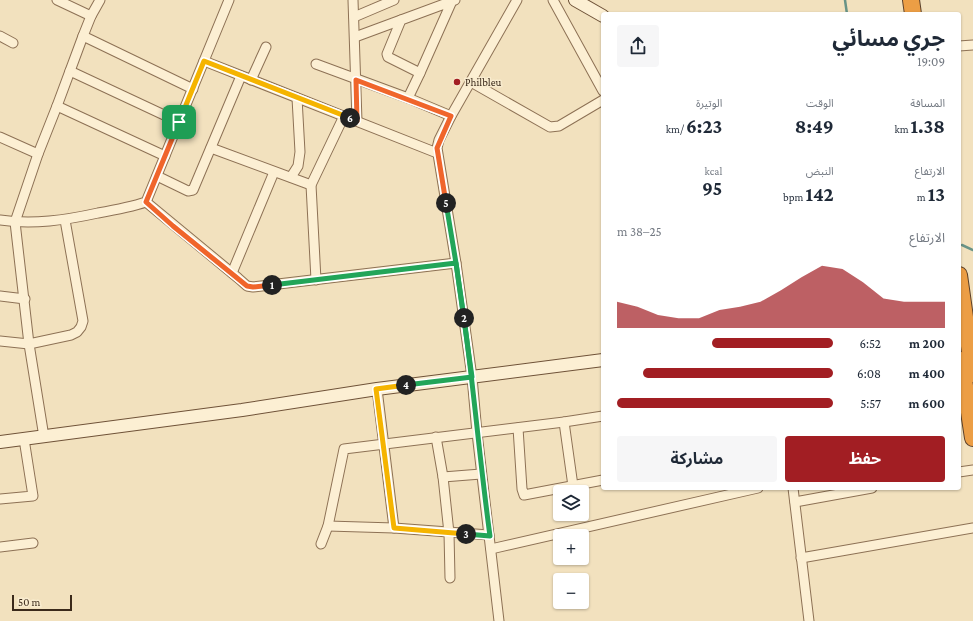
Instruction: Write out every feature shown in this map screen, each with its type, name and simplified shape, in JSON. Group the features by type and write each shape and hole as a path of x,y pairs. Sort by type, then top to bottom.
{"highway":[{"path":"911,0 913,12"},
{"path":"920,0 922,12"},
{"path":"961,286 965,309 967,380 973,438"},
{"path":"961,354 967,380"}],"street":[{"path":"57,0 91,16"},
{"path":"44,436 30,344 15,222 38,154 82,36 100,0"},
{"path":"0,220 15,222 65,220 146,202 229,0"},
{"path":"353,0 357,121"},
{"path":"354,17 394,0"},
{"path":"355,37 454,0"},
{"path":"408,98 454,0"},
{"path":"499,621 490,536 481,474 472,377 456,263 437,148 439,140 451,116 517,0"},
{"path":"553,0 601,88"},
{"path":"575,0 601,15"},
{"path":"401,20 387,55 389,58 420,73"},
{"path":"0,36 13,43"},
{"path":"82,36 193,89"},
{"path":"961,46 973,44"},
{"path":"252,80 266,47"},
{"path":"204,61 437,153"},
{"path":"316,64 408,98 451,116"},
{"path":"70,71 179,122"},
{"path":"157,176 188,191 193,190 241,76"},
{"path":"471,82 550,126 559,126 601,101"},
{"path":"291,178 298,166 300,152 297,98"},
{"path":"57,106 165,156"},
{"path":"316,280 311,185 344,116"},
{"path":"0,137 38,154"},
{"path":"211,148 311,185"},
{"path":"232,274 274,172"},
{"path":"146,202 247,286 253,287 456,263"},
{"path":"0,341 30,344 71,335 78,332 81,327 82,321 65,220"},
{"path":"0,296 25,299"},
{"path":"0,442 242,410 376,389 601,360"},
{"path":"376,389 394,528"},
{"path":"321,544 328,526 344,449 601,416"},
{"path":"564,422 573,485"},
{"path":"518,428 522,489 524,495 553,490"},
{"path":"436,437 450,533 450,578"},
{"path":"0,499 33,496 24,440"},
{"path":"961,472 973,470"},
{"path":"443,477 481,474"},
{"path":"578,485 601,480"},
{"path":"491,549 749,490"},
{"path":"793,490 809,621"},
{"path":"795,502 836,491 848,490"},
{"path":"328,526 394,528 490,536"},
{"path":"801,558 973,528"},
{"path":"0,546 33,543"}],"waterway":[{"path":"845,0 847,12"},
{"path":"962,245 973,250"}],"place":[{"name":"Philbleu","path":"457,82"}],"route":[{"path":"179,122 146,202 247,286 258,287 456,263 472,377 481,474 490,536 394,528 376,389 472,377 464,320 456,263 437,153 439,140 451,116 408,98 356,80 357,121 204,61 179,122"}]}
